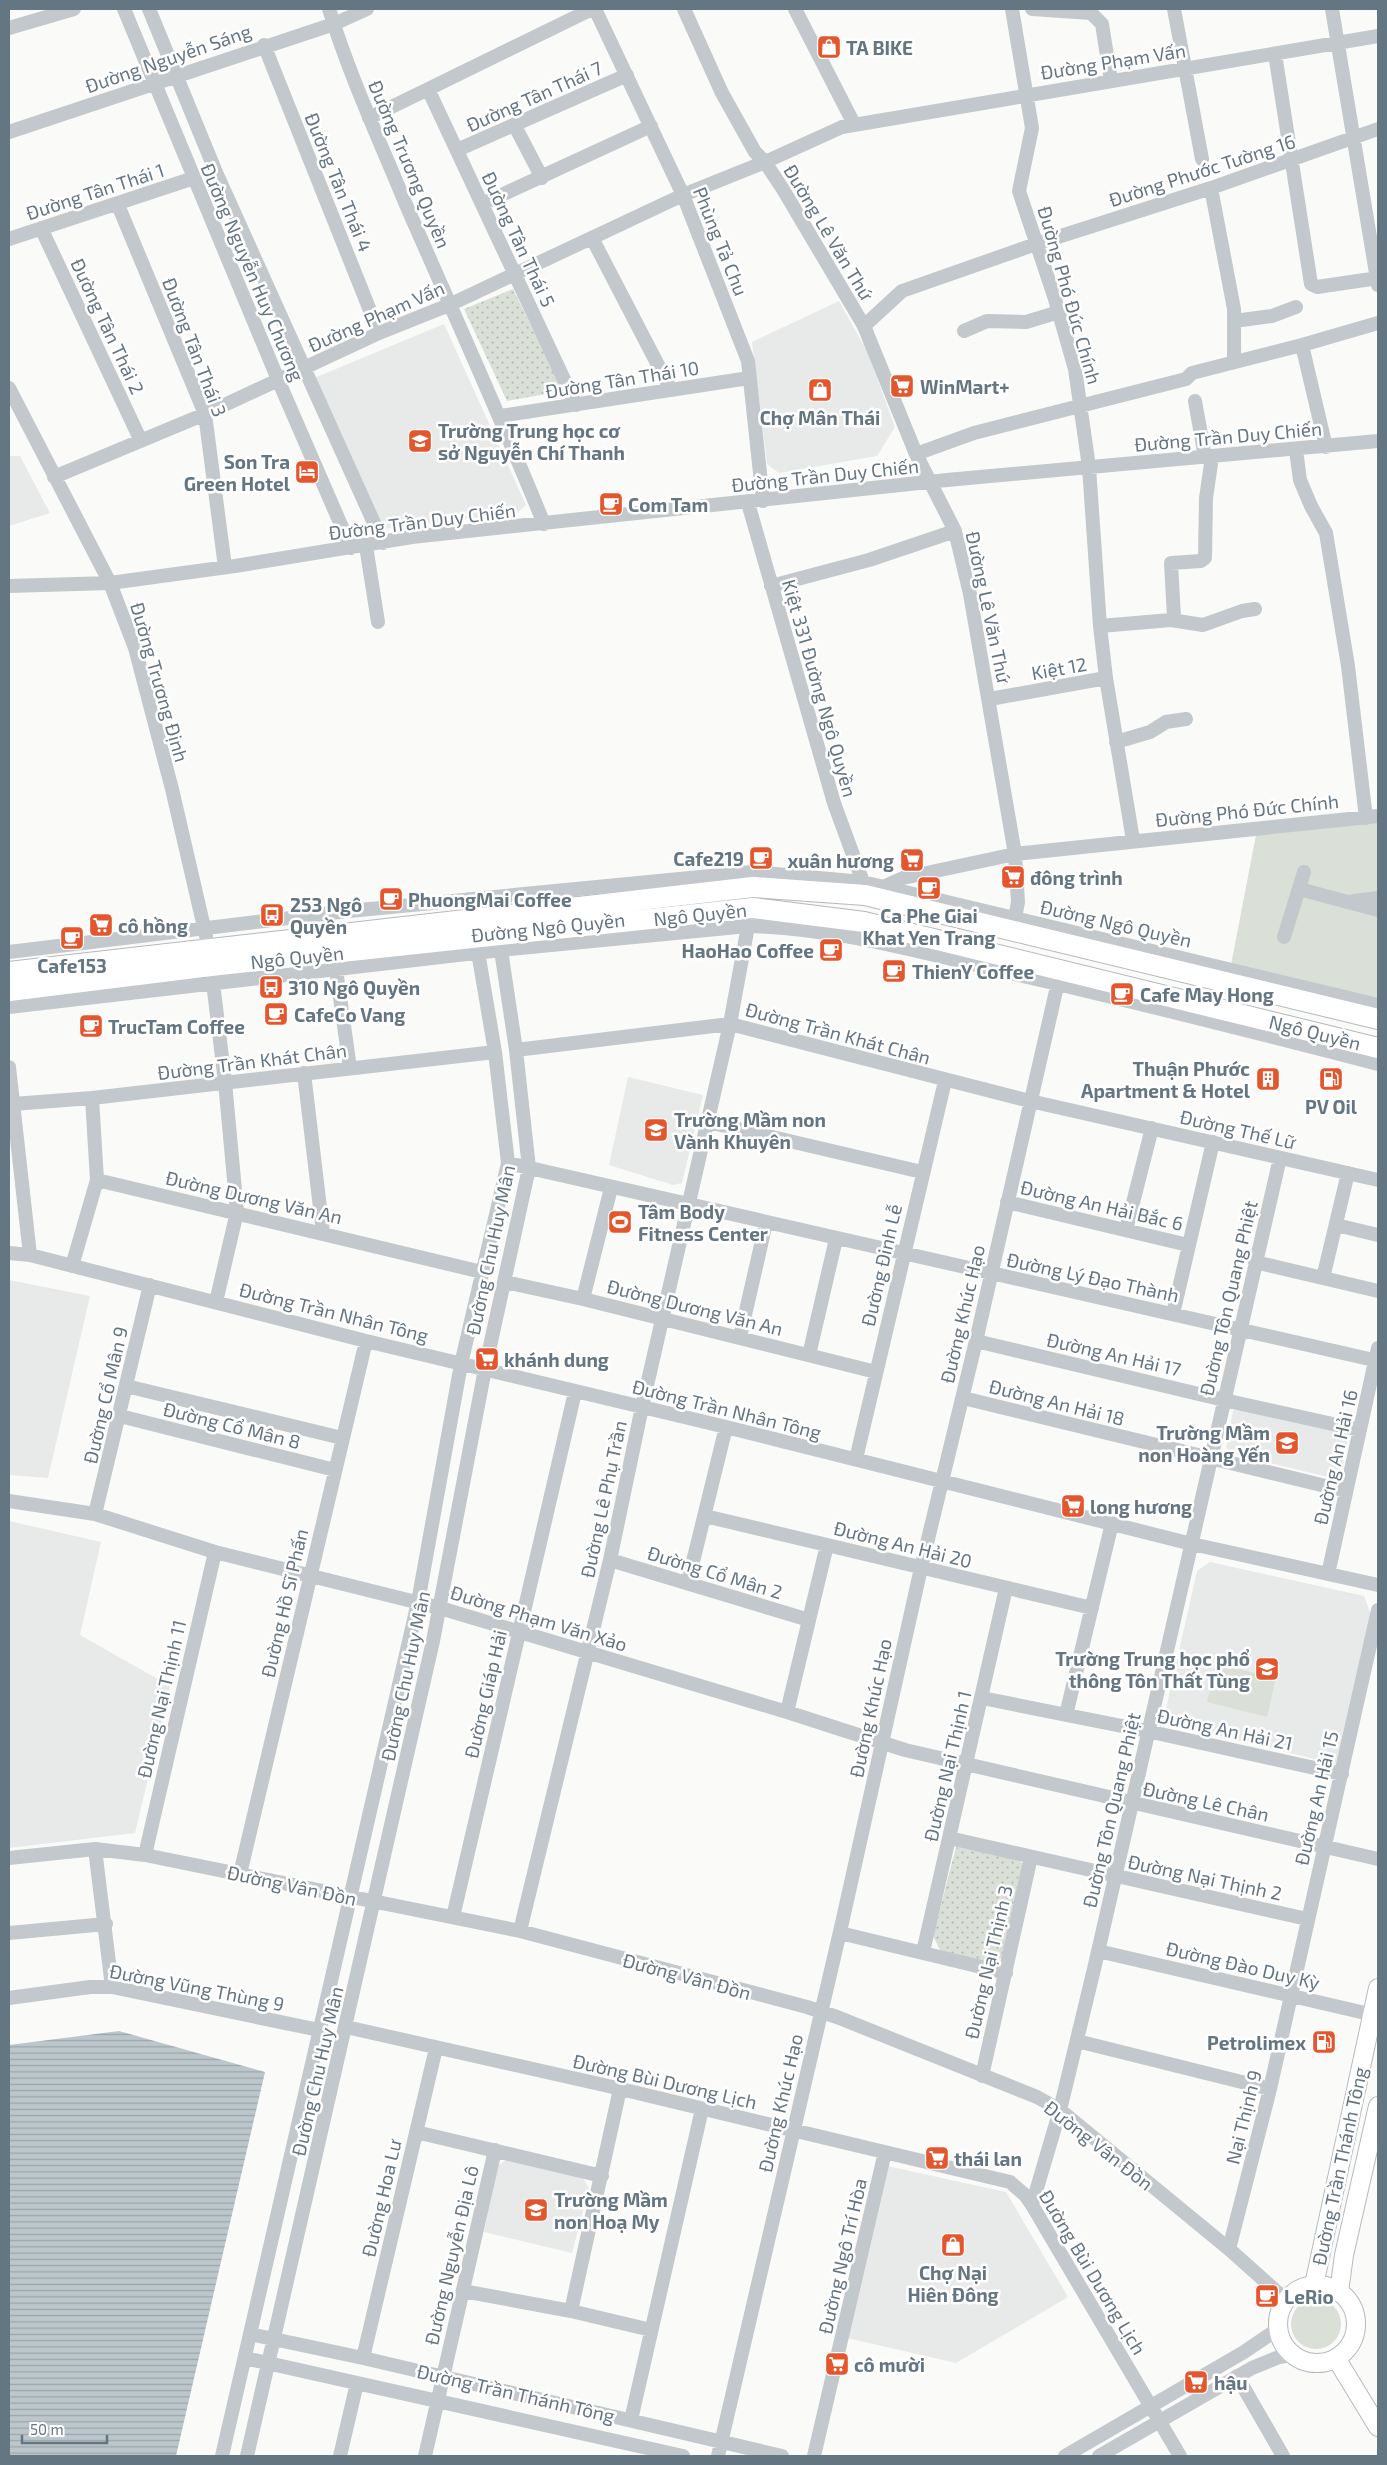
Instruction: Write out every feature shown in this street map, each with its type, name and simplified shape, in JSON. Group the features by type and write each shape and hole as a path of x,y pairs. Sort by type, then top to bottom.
{"highway":[{"name":"Ngô Quyền","path":"9,991 211,966 471,908 753,887 870,888 1378,1019"},
{"name":"Ngô Quyền","path":"9,972 211,966 478,946 753,908 864,922 1059,976 1378,1048"}],"main road":[{"name":"Đường Trần Thánh Tông","path":"1314,2285 1375,2015 1378,1988"},
{"name":"Đường Trần Thánh Tông","path":"1338,2292 1344,2255 1378,2106"},
{"path":"1314,2285 1327,2286 1338,2292 1348,2301 1354,2312 1356,2326 1350,2344 1336,2358 1326,2362 1314,2364 1303,2361 1293,2355 1280,2339 1278,2329 1279,2314 1286,2300 1298,2290 1314,2285"},
{"path":"1336,2358 1378,2427"}],"street":[{"path":"9,28 70,9"},
{"name":"Đường Nguyễn Huy Chương","path":"124,9 279,382 351,548"},
{"name":"Đường Nguyễn Huy Chương","path":"149,9 176,76 303,368 383,543"},
{"name":"Đường Trương Quyền","path":"330,9 369,118 449,305 500,416 544,524"},
{"name":"Đường Nguyễn Sáng","path":"9,132 264,45 334,24 367,9"},
{"name":"Phùng Tả Chu","path":"594,9 683,195 748,361 763,501"},
{"path":"369,118 594,9"},
{"name":"Đường Lê Văn Thứ","path":"684,9 722,93 754,152 765,162 864,326 916,454 955,531 970,594 990,699 1015,854 1018,902 1015,918"},
{"path":"795,9 854,124"},
{"name":"Đường Phó Đức Chính","path":"1012,9 1032,128 1019,191 1027,208 1036,244 1059,312 1075,369 1089,467 1100,626 1106,678 1132,840"},
{"path":"1032,9 1091,13 1097,18 1102,24 1111,81"},
{"path":"1174,9 1202,159"},
{"path":"1275,54 1311,284 1317,287 1378,280 1332,9"},
{"name":"Đường Phạm Vấn","path":"54,477 279,382 303,368 379,333 449,305 683,195 765,162 829,132 854,124 1378,36"},
{"name":"Đường Tân Thái 4","path":"264,45 379,333"},
{"name":"Đường Tân Thái 7","path":"457,150 627,75"},
{"name":"Đường Tân Thái 5","path":"428,89 576,405"},
{"path":"515,126 542,178"},
{"path":"482,204 542,178 650,126"},
{"name":"Đường Phước Tường 16","path":"864,326 902,291 1036,244 1211,188 1378,129"},
{"name":"Đường Tân Thái 1","path":"9,239 118,205 194,178"},
{"path":"1211,188 1234,309 1234,361"},
{"name":"Đường Tân Thái 3","path":"118,205 205,414 226,567"},
{"name":"Đường Tân Thái 2","path":"41,228 141,440"},
{"path":"592,238 671,390"},
{"path":"1234,321 1272,316 1296,307"},
{"path":"964,332 987,320 1026,322 1059,312"},
{"path":"916,454 974,433 1186,380 1192,373 1302,345 1378,323"},
{"path":"1302,345 1326,446"},
{"name":"Đường Tân Thái 10","path":"500,416 749,378"},
{"name":"Đường Trương Định","path":"9,388 110,583 135,648 172,789 205,928 225,1082 237,1212 216,1302"},
{"path":"1171,620 1174,617 1171,563 1201,561 1205,558 1208,457 1195,401"},
{"name":"Đường Trần Duy Chiến","path":"9,586 110,583 366,546 412,537 929,482 1296,450 1378,441"},
{"name":"Đường Phó Đức Chính","path":"870,888 903,878 1015,854 1132,840 1372,817 1326,533 1311,506 1300,480 1296,450"},
{"name":"Kiệt 331 Đường Ngô Quyền","path":"748,502 834,803 870,888"},
{"path":"771,586 869,560 955,531"},
{"path":"366,546 378,622"},
{"path":"1100,626 1171,620 1209,624 1242,611 1255,609"},
{"name":"Kiệt 12","path":"990,699 1106,678"},
{"path":"1116,742 1150,732 1166,722 1186,719"},
{"path":"1284,937 1304,872"},
{"name":"Đường Ngô Quyền","path":"870,888 1015,918 1378,1005"},
{"path":"1299,889 1378,910"},
{"path":"1346,902 1378,898"},
{"name":"Đường Chu Huy Mân","path":"247,2456 346,2028 440,1608 485,1369 529,1168 516,1050 495,906"},
{"name":"Đường Ngô Quyền","path":"9,952 205,928 471,908"},
{"name":"Đường Chu Huy Mân","path":"222,2456 418,1602 461,1364 508,1163 495,1052 471,908"},
{"name":"Đường Ngô Quyền","path":"500,943 748,926 775,927 850,936 1059,976 1378,1064"},
{"name":"Đường Lê Phụ Trần","path":"520,1931 586,1652 610,1560 642,1408 730,1024 748,926"},
{"name":"Đường Ngô Quyền","path":"9,1007 211,966 336,969 478,946"},
{"path":"336,969 350,1068"},
{"name":"Đường Khúc Hạo","path":"718,2456 792,2130 840,1933 921,1568 963,1398 1059,976"},
{"name":"Đường Trần Khát Chân","path":"516,1050 730,1024 1030,1102"},
{"name":"Đường Trần Khát Chân","path":"14,1104 92,1098 495,1052"},
{"path":"9,1067 30,1255"},
{"path":"304,1073 323,1233"},
{"name":"Đường Đinh Lễ","path":"856,1459 922,1172 945,1081"},
{"path":"72,1266 97,1180 92,1098"},
{"name":"Đường Thế Lữ","path":"1030,1102 1378,1180"},
{"path":"708,1122 922,1172"},
{"path":"1126,1230 1152,1128"},
{"path":"1173,1314 1213,1142"},
{"name":"Đường Tôn Quang Phiệt","path":"1032,2205 1060,2110 1077,2041 1280,1158"},
{"name":"Đường Lý Đạo Thành","path":"508,1163 1240,1330 1377,1356"},
{"path":"1323,1278 1348,1173"},
{"name":"Đường Dương Văn An","path":"97,1180 482,1272"},
{"path":"583,1299 611,1188"},
{"name":"Đường An Hải Bắc 6","path":"1007,1202 1188,1245"},
{"path":"740,1337 766,1223"},
{"path":"1336,1225 1378,1235"},
{"path":"809,1355 836,1239"},
{"name":"Đường Trần Nhân Tông","path":"9,1253 30,1255 366,1341 942,1480 1192,1544 1378,1585"},
{"path":"1255,1262 1378,1291"},
{"name":"Đường Dương Văn An","path":"505,1282 740,1337 876,1372"},
{"name":"Đường Cổ Mân 9","path":"95,1514 150,1285"},
{"name":"Đường Hồ Sĩ Phấn","path":"240,1874 366,1341"},
{"name":"Đường An Hải 17","path":"976,1341 1360,1430"},
{"name":"Đường An Hải 16","path":"1328,1574 1377,1356"},
{"name":"Đường Cổ Mân 8","path":"126,1386 342,1438"},
{"name":"Đường Giáp Hải","path":"453,1918 574,1392"},
{"name":"Đường An Hải 18","path":"963,1398 1346,1491"},
{"name":"Đường Cổ Mân 8","path":"120,1416 335,1470"},
{"path":"688,1582 726,1427"},
{"name":"Đường Phạm Văn Xảo","path":"9,1501 95,1514 215,1552 440,1608 787,1712 882,1744 967,1766"},
{"name":"Đường An Hải 20","path":"705,1516 1092,1608"},
{"path":"1066,1715 1112,1524"},
{"path":"787,1712 827,1545"},
{"name":"Đường Nại Thịnh 11","path":"145,1855 215,1552"},
{"name":"Đường Cổ Mân 2","path":"610,1560 809,1620"},
{"name":"Đường Nại Thịnh 1","path":"922,1952 967,1766 1006,1588"},
{"name":"Đường An Hải 15","path":"1292,1995 1307,1919 1342,1774 1378,1610"},
{"name":"Đường An Hải 21","path":"982,1698 1147,1731 1342,1774"},
{"name":"Đường Lê Chân","path":"967,1766 1378,1859"},
{"name":"Đường Nại Thịnh 2","path":"949,1838 1307,1919"},
{"path":"95,1849 106,1924 112,1987"},
{"name":"Đường Vân Đồn","path":"9,1858 95,1849 145,1855 520,1931 821,2012 1037,2098 1060,2110 1229,2248 1286,2300"},
{"name":"Đường Nại Thịnh 3","path":"982,2076 1031,1857"},
{"path":"9,1933 106,1924"},
{"path":"840,1933 1006,1973"},
{"name":"Đường Đào Duy Kỳ","path":"1098,1951 1375,2015"},
{"name":"Đường Vũng Thùng 9","path":"9,1998 90,1987 112,1987 319,2030"},
{"name":"Nại Thịnh 9","path":"1229,2248 1292,1995"},
{"name":"Đường Bùi Dương Lịch","path":"346,2028 620,2089 702,2110 1001,2178 1018,2187 1032,2205 1180,2456"},
{"path":"1077,2041 1270,2088"},
{"name":"Đường Hoa Lư","path":"363,2358 436,2048"},
{"path":"571,2311 620,2089"},
{"path":"631,2420 702,2110"},
{"path":"416,2132 602,2176"},
{"name":"Đường Nguyễn Địa Lô","path":"425,2456 495,2150"},
{"name":"Đường Ngô Trí Hòa","path":"814,2456 886,2152"},
{"path":"463,2291 571,2311 651,2330"},
{"path":"1065,2456 1244,2352 1278,2329"},
{"name":"Đường Trần Thánh Tông","path":"250,2334 363,2358 782,2456"},
{"path":"1099,2456 1237,2376 1279,2357 1293,2355"},
{"name":"Đường Trần Thánh Tông","path":"245,2358 438,2401 624,2450 683,2456"},
{"path":"1237,2376 1283,2456"},
{"path":"340,2456 357,2382"}],"shaded area":[{"path":"513,289 563,391 507,401 464,309"},
{"name":"Chợ Mân Thái","path":"839,301 868,353 895,427 877,456 779,473 767,464 752,342"},
{"name":"Trường Trung học cơ sở Nguyễn Chí Thanh","path":"444,324 526,505 517,513 383,529 314,378"},
{"path":"9,456 20,456 50,513 9,526"},
{"path":"1378,813 1378,1005 1230,970 1257,830"},
{"name":"Trường Mầm non Vành Khuyên","path":"628,1077 703,1095 682,1183 673,1185 609,1165"},
{"path":"9,1280 90,1296 48,1478 9,1475"},
{"name":"Trường Mầm non Hoàng Yến","path":"1237,1408 1343,1433 1348,1439 1341,1475 1336,1479 1229,1453 1226,1447 1233,1411"},
{"path":"9,1521 101,1542 80,1635 170,1686 135,1833 9,1848"},
{"name":"Trường Trung học phổ thông Tôn Thất Tùng","path":"1210,1562 1364,1596 1371,1615 1339,1765 1163,1722 1197,1571"},
{"path":"1216,1664 1276,1678 1267,1717 1207,1702"},
{"path":"956,1847 1017,1859 1023,1864 1005,1956 989,1964 941,1952 933,1936"},
{"path":"119,2031 265,2072 176,2456 9,2456 9,2045"},
{"name":"Trường Mầm non Hoạ My","path":"506,2160 583,2178 589,2188 572,2253 484,2232 497,2166"},
{"name":"Chợ Nại Hiên Đông","path":"887,2166 1006,2192 1068,2297 956,2363 847,2338"},
{"path":"1316,2299 1326,2301 1334,2306 1339,2314 1341,2324 1339,2334 1334,2342 1326,2347 1316,2349 1306,2347 1298,2342 1293,2334 1291,2324 1293,2314 1298,2306 1306,2301"}],"place":[{"name":"TA BIKE","path":"829,47"},
{"name":"WinMart+","path":"902,386"},
{"name":"Chợ Mân Thái","path":"820,390"},
{"name":"Trường Trung học cơ sở Nguyễn Chí Thanh","path":"420,441"},
{"name":"Son Tra Green Hotel","path":"307,472"},
{"name":"Com Tam","path":"611,504"},
{"name":"Cafe219","path":"761,858"},
{"name":"xuân hương","path":"912,860"},
{"name":"đông trình","path":"1013,877"},
{"name":"Ca Phe Giai Khat Yen Trang","path":"929,888"},
{"name":"PhuongMai Coffee","path":"391,899"},
{"name":"253 Ngô Quyền","path":"272,915"},
{"name":"cô hồng","path":"101,925"},
{"name":"Cafe153","path":"72,938"},
{"name":"HaoHao Coffee","path":"831,950"},
{"name":"ThienY Coffee","path":"894,971"},
{"name":"310 Ngô Quyền","path":"271,987"},
{"name":"Cafe May Hong","path":"1122,994"},
{"name":"CafeCo Vang","path":"276,1014"},
{"name":"TrucTam Coffee","path":"91,1026"},
{"name":"Thuận Phước Apartment & Hotel","path":"1268,1079"},
{"name":"PV Oil","path":"1331,1079"},
{"name":"Trường Mầm non Vành Khuyên","path":"656,1130"},
{"name":"Tâm Body Fitness Center","path":"620,1222"},
{"name":"khánh dung","path":"487,1359"},
{"name":"Trường Mầm non Hoàng Yến","path":"1287,1443"},
{"name":"long hương","path":"1073,1506"},
{"name":"Trường Trung học phổ thông Tôn Thất Tùng","path":"1267,1669"},
{"name":"Petrolimex","path":"1324,2042"},
{"name":"thái lan","path":"937,2158"},
{"name":"Trường Mầm non Hoạ My","path":"536,2210"},
{"name":"Chợ Nại Hiên Đông","path":"953,2245"},
{"name":"LeRio","path":"1267,2296"},
{"name":"cô mười","path":"837,2364"},
{"name":"hậu","path":"1196,2382"}]}
